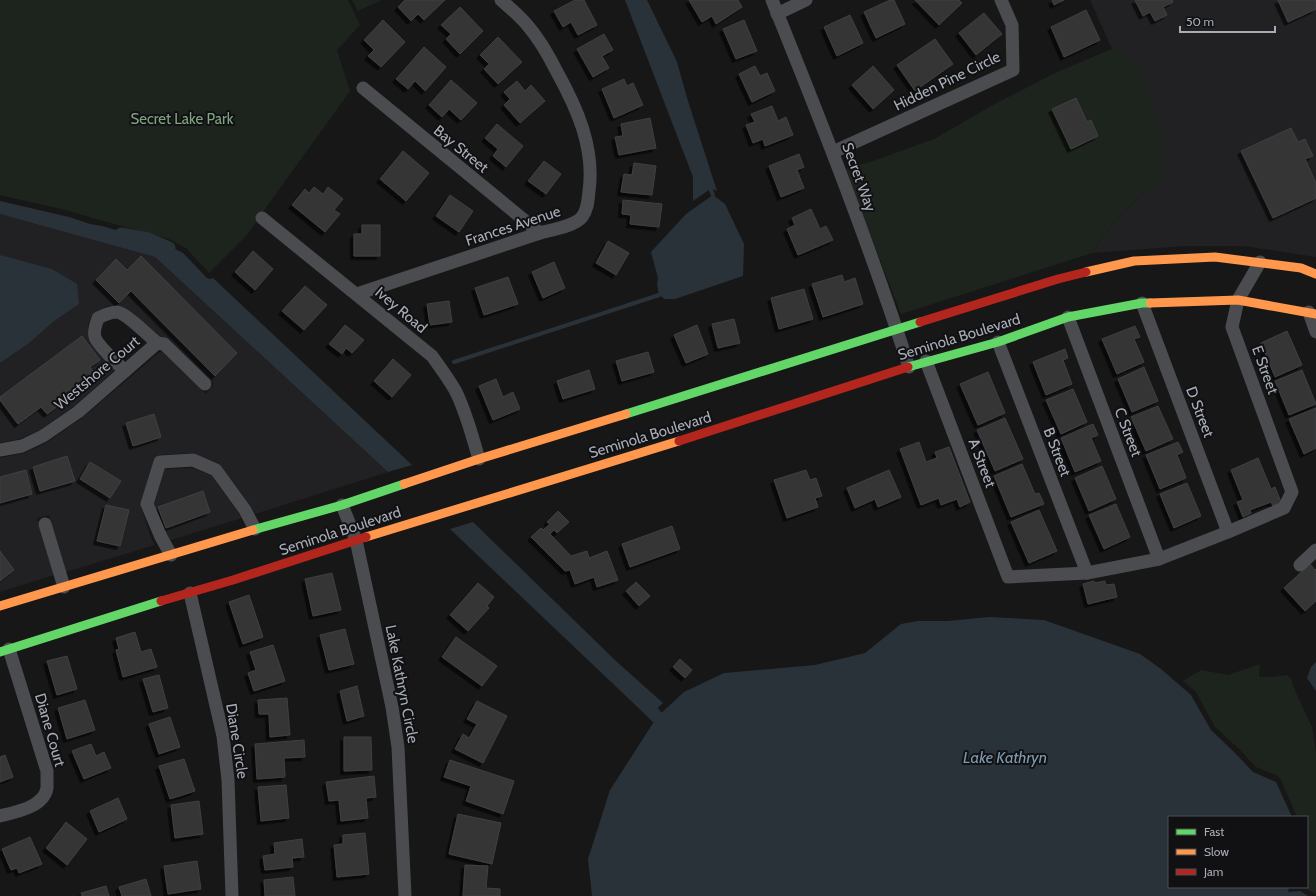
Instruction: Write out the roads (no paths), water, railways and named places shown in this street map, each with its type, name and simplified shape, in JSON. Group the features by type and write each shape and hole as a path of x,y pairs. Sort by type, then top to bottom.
{"main road":[{"name":"Seminola Boulevard","path":"0,606 255,529 342,505 479,459 1058,279 1134,261 1215,257 1301,268 1316,274"},
{"name":"Seminola Boulevard","path":"5,650 666,445 926,361 998,342 1068,318 1142,302 1238,300 1313,313"}],"street":[{"name":"Frances Avenue","path":"357,294 540,233 569,225 581,218 586,209 591,176 588,147 569,93 544,47 528,25 501,0"},
{"name":"Secret Way","path":"772,0 833,152 909,367"},
{"path":"777,14 806,0"},
{"name":"Hidden Pine Circle","path":"833,152 1013,70 1012,25 1001,0"},
{"name":"Bay Street","path":"362,88 540,233"},
{"name":"Ivey Road","path":"262,218 432,356 446,374 456,391 479,459"},
{"name":"E Street","path":"1228,532 1284,508 1292,492 1232,327 1238,300 1260,262"},
{"name":"D Street","path":"1142,302 1228,532"},
{"path":"125,371 101,346 95,337 95,328 98,318 109,313 118,312 128,318 157,344"},
{"path":"1313,313 1316,332"},
{"name":"C Street","path":"1068,318 1159,558"},
{"name":"B Street","path":"998,342 1087,573"},
{"name":"Westshore Court","path":"0,450 22,446 43,436 78,412 157,344 164,344 205,384"},
{"name":"A Street","path":"926,361 1008,577 1087,573"},
{"path":"171,555 147,504 160,462 193,460 216,470 245,510 255,529"},
{"name":"Lake Kathryn Circle","path":"342,505 356,540 392,706 398,747 405,896"},
{"path":"45,524 64,587"},
{"path":"1087,573 1159,558 1228,532"},
{"path":"1300,565 1316,550"},
{"name":"Diane Circle","path":"190,593 223,736 228,780 232,896"},
{"name":"Diane Court","path":"0,816 30,808 43,798 47,789 47,771 5,650"}],"water":[{"path":"625,0 647,0 677,62 717,191 713,189 709,190 693,201 693,177"},
{"path":"713,195 725,204 744,244 743,276 675,299 665,299 659,295 657,285 658,278 651,252 686,214"},
{"path":"0,201 102,226 167,245 183,253 207,278 213,278 412,465 388,472 155,257 0,214"},
{"path":"0,255 52,269 77,284 79,304 53,322 28,344 0,363"},
{"path":"473,522 617,662 663,703 649,718 450,529"},
{"name":"Lake Kathryn","path":"989,617 1044,620 1140,654 1161,669 1191,695 1211,730 1253,772 1276,782 1292,816 1168,816 1168,888 1289,888 1288,892 1300,891 1308,896 592,896 588,859 610,790 657,717 684,692 724,673 815,665 865,653 901,624 918,621 948,621"},
{"path":"1316,662 1316,691 1307,678 1311,667"}],"waterway":[{"path":"709,185 713,195"},
{"path":"121,234 148,239 169,248"},
{"path":"454,362 659,295"},
{"path":"641,700 657,717"}],"park label":[{"name":"Secret Lake Park","path":"182,119"}]}
